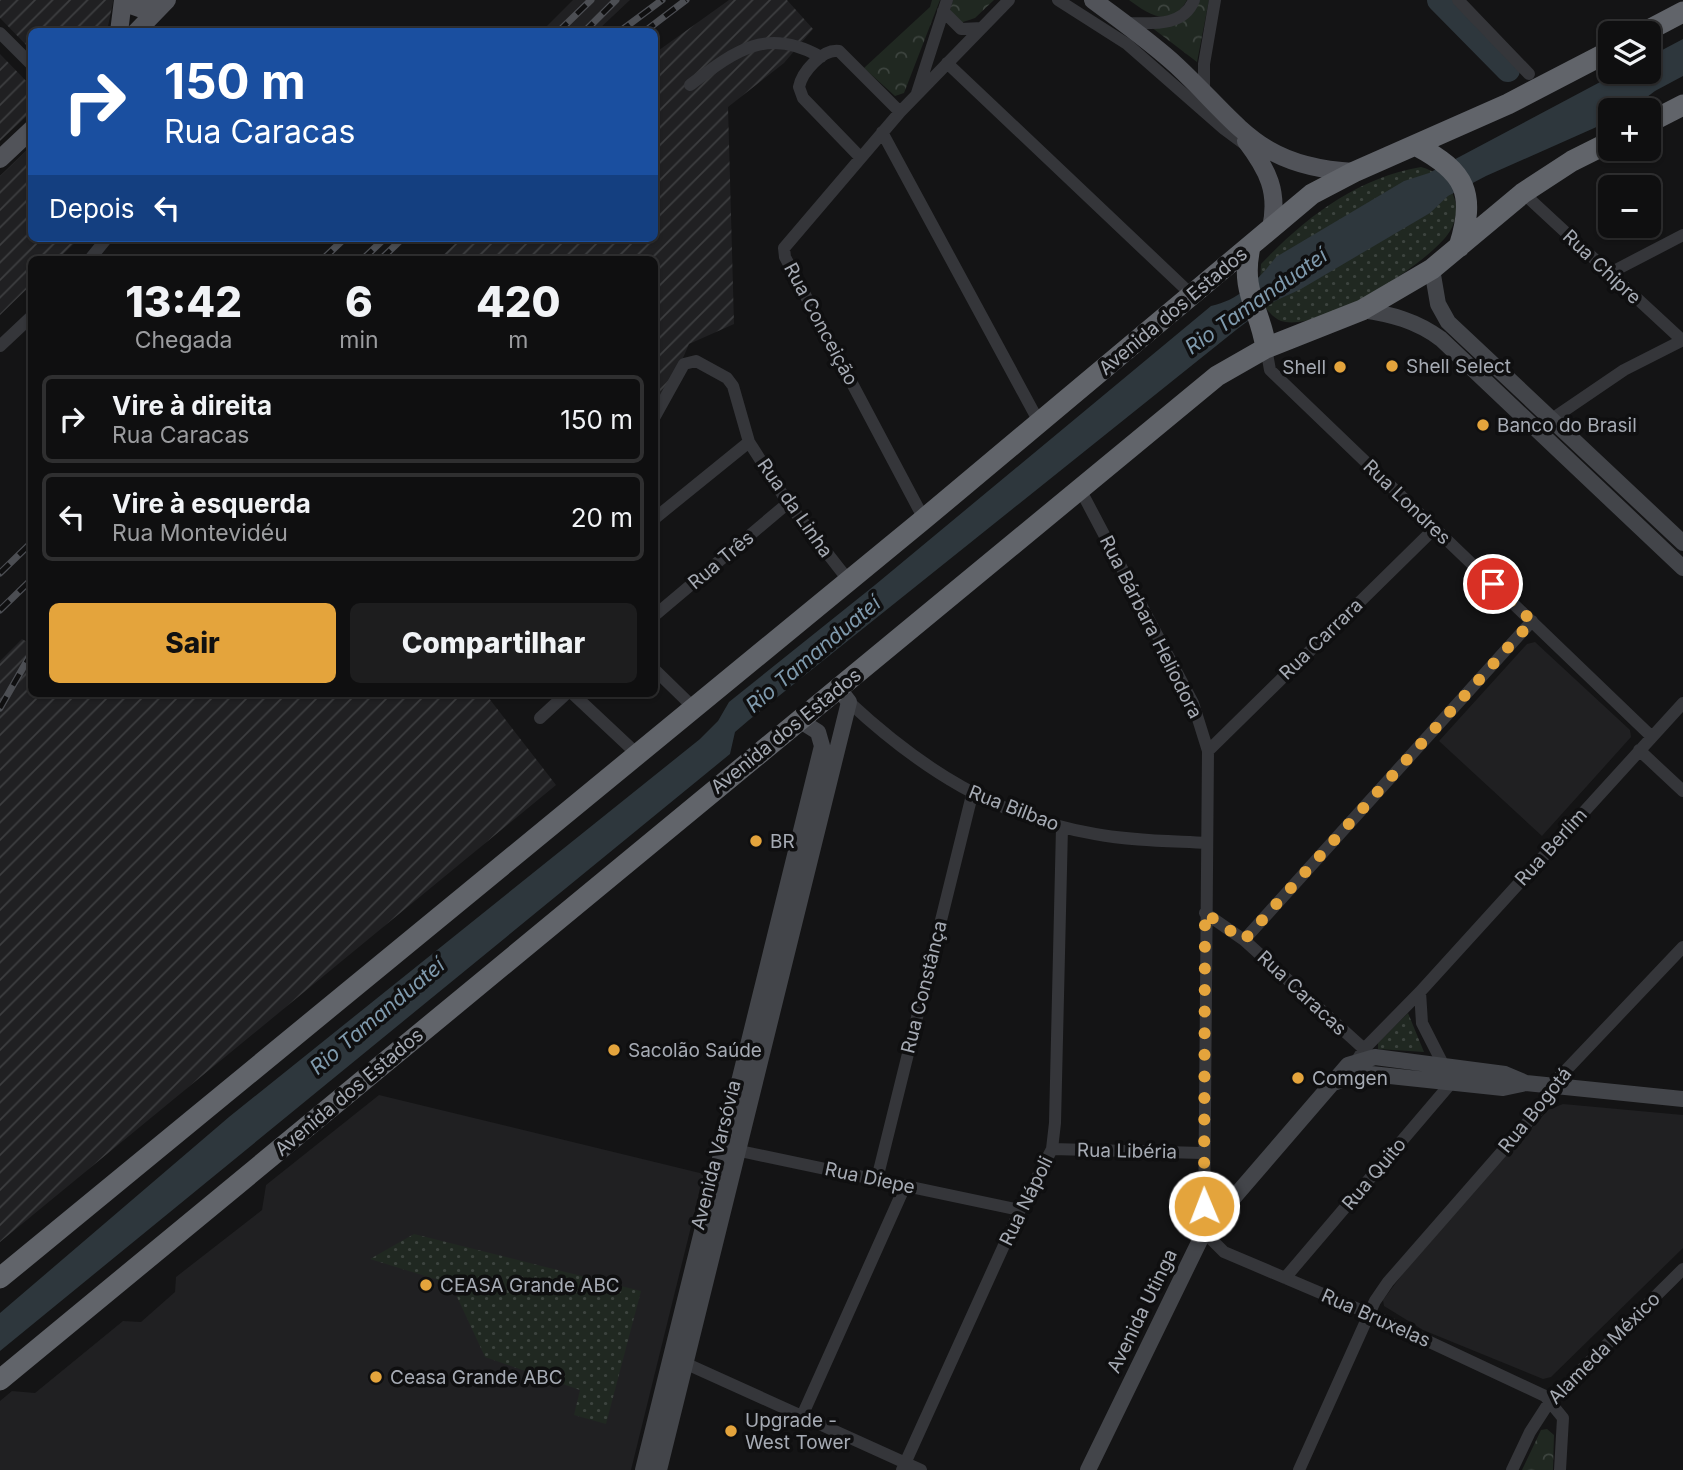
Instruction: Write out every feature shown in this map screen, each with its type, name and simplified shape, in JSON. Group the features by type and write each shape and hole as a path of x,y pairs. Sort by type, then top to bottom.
{"highway":[{"path":"1661,24 1683,12"},
{"name":"Avenida dos Estados","path":"0,1278 636,753 849,581 1312,194 1354,172 1508,104 1598,57"},
{"path":"1661,116 1683,105"},
{"path":"1417,146 1455,170 1465,191 1468,209 1459,247"},
{"name":"Avenida dos Estados","path":"0,1380 799,720 844,695 1080,489 1217,376 1266,348 1362,310 1432,269 1523,193 1572,161 1598,148"},
{"path":"1250,247 1247,283 1266,348"}],"main road":[{"path":"1093,0 1177,67 1231,122 1252,149 1273,185 1275,205 1271,228"},
{"path":"125,1 142,9 165,2"},
{"path":"125,1 136,28"},
{"path":"120,28 125,1"},
{"path":"140,28 165,2"},
{"path":"1231,122 1274,154 1304,166 1354,172"},
{"path":"0,159 28,132"},
{"path":"1432,269 1438,304 1448,322 1683,543"},
{"path":"1362,310 1403,318 1441,339 1683,568"},
{"name":"Avenida Varsóvia","path":"643,1470 679,1360 740,1151 844,695"},
{"name":"Avenida Varsóvia","path":"659,1470 721,1159 822,746 818,732 799,720"},
{"path":"1360,1055 1503,1088 1526,1083 1683,1099"},
{"name":"Avenida Utinga","path":"1088,1470 1204,1232 1330,1084 1360,1055"},
{"path":"1330,1084 1362,1074 1448,1075"}],"street":[{"name":"Rua Conceição","path":"924,519 785,257 788,242 860,157 916,94 1009,0"},
{"path":"1058,0 1128,44 1224,129 1252,149"},
{"path":"1121,21 1172,21 1189,11 1194,0"},
{"path":"1205,94 1204,65 1215,0"},
{"path":"1458,0 1529,74"},
{"path":"945,5 961,29 982,28"},
{"path":"916,94 945,5"},
{"path":"0,33 28,61"},
{"path":"690,85 722,61 755,45 791,43 821,57"},
{"path":"860,157 800,93 800,80 829,51 843,53 900,112"},
{"path":"947,63 1193,296"},
{"path":"882,132 1040,422"},
{"name":"Rua Chipre","path":"1523,193 1682,340"},
{"path":"1610,274 1683,235"},
{"path":"92,256 104,242"},
{"path":"0,346 28,320"},
{"path":"1552,419 1618,373 1682,340"},
{"name":"Rua Londres","path":"1266,348 1270,370 1651,737"},
{"name":"Rua da Linha","path":"658,410 684,364 696,361 726,378 733,386 749,442 788,503 849,581"},
{"path":"658,516 749,442"},
{"name":"Rua Bárbara Heliodora","path":"1080,489 1193,703 1208,751 1202,1153 1204,1232"},
{"name":"Rua Três","path":"658,613 788,503"},
{"name":"Rua Carrara","path":"1208,751 1435,528"},
{"path":"1244,940 1532,621"},
{"path":"658,672 693,707"},
{"name":"Rua Bilbao","path":"844,695 911,755 972,795 1062,827 1124,838 1207,843"},
{"path":"540,718 564,697"},
{"path":"573,697 636,753"},
{"name":"Rua Berlim","path":"1360,1055 1683,703"},
{"path":"1639,750 1683,791"},
{"name":"Rua Constânça","path":"877,1180 972,795"},
{"name":"Rua Nápoli","path":"904,1466 1020,1210 1052,1149 1055,1123 1062,827"},
{"name":"Rua Caracas","path":"1205,913 1244,940 1360,1055"},
{"name":"Rua Bogotá","path":"1299,1470 1370,1314 1388,1282 1541,1107 1551,1086 1683,947"},
{"path":"1420,992 1422,1023 1448,1075"},
{"name":"Rua Quito","path":"1285,1278 1448,1075"},
{"name":"Rua Libéria","path":"1052,1149 1202,1153"},
{"path":"721,1159 740,1151"},
{"name":"Rua Diepe","path":"740,1151 1020,1210"},
{"path":"802,1416 905,1185"},
{"name":"Rua Bruxelas","path":"1204,1232 1224,1252 1370,1314 1538,1391 1550,1401"},
{"name":"Alameda México","path":"1512,1470 1530,1432 1550,1401 1683,1269"},
{"path":"679,1360 904,1466 921,1470"},
{"path":"1550,1401 1563,1418 1560,1470"}],"shaded area":[{"path":"0,0 113,0 108,28 28,28 28,47 0,18"},
{"path":"573,0 630,0 600,28 545,28"},
{"path":"729,0 787,0 813,29 784,63 728,107 734,324 689,344 658,416 658,256 442,256 457,242 658,242 658,51"},
{"path":"0,54 28,83 28,115 0,141"},
{"path":"28,149 28,242 76,242 61,256 28,256 28,288 0,315 0,176"},
{"path":"22,639 28,642 28,697 488,697 556,785 0,1242 0,661"},
{"path":"1535,642 1630,730 1631,737 1542,836 1439,741 1527,644"},
{"name":"CEASA Grande ABC","path":"379,1095 704,1174 631,1470 0,1470 0,1401 12,1391 35,1393 123,1321 141,1322 175,1292 176,1277 262,1210 266,1185"},
{"path":"1563,1104 1683,1115 1683,1248 1551,1377 1543,1379 1423,1330 1384,1306 1383,1300 1423,1247 1548,1110"}],"green space":[{"path":"932,0 940,0 904,93 895,96 864,68 930,7"},
{"path":"953,0 994,0 975,18 960,23 950,10"},
{"path":"1129,0 1187,0 1174,15 1167,17 1151,14"},
{"path":"1200,0 1209,0 1197,62 1151,27 1167,26 1186,19"},
{"path":"1421,167 1441,178 1455,200 1454,223 1436,247 1396,278 1345,307 1298,322 1281,321 1271,314 1259,298 1261,264 1278,247 1314,216 1353,190 1397,172"},
{"path":"1408,1013 1424,1052 1378,1049 1378,1043"},
{"path":"414,1234 641,1291 606,1424 574,1415 580,1390 485,1357 451,1284 370,1259"},
{"path":"1547,1429 1554,1435 1553,1470 1522,1470 1541,1430"}],"water":[{"name":"Rio Tamanduateí","path":"1683,39 1683,76 1646,98 1598,98 1598,126 1486,176 1448,196 1430,213 1301,289 1273,302 1236,330 749,720 735,732 730,754 0,1351 0,1313 229,1117 700,739 718,721 729,702 875,585 1211,306 1231,299 1248,288 1276,257 1404,181 1429,173 1598,83 1661,84 1661,51"}],"waterway":[{"path":"1439,0 1508,70"}],"railway":[{"path":"562,28 591,0"},
{"path":"588,28 616,0"},
{"path":"624,28 662,0"},
{"path":"649,28 686,0"},
{"path":"326,256 341,242"},
{"path":"366,256 381,242"},
{"path":"384,256 399,242"},
{"path":"0,573 28,546"},
{"path":"0,610 28,583"},
{"path":"0,708 28,659"}],"place":[{"name":"Shell Select","path":"1392,366"},
{"name":"Shell","path":"1340,367"},
{"name":"Banco do Brasil","path":"1483,425"},
{"name":"BR","path":"756,841"},
{"name":"Sacolão Saúde","path":"614,1050"},
{"name":"Comgen","path":"1298,1078"},
{"name":"CEASA Grande ABC","path":"426,1285"},
{"name":"Ceasa Grande ABC","path":"376,1377"},
{"name":"Upgrade - West Tower","path":"731,1431"}],"route":[{"path":"1204,1206 1202,1153 1205,913 1244,940 1532,621 1493,584"}]}
